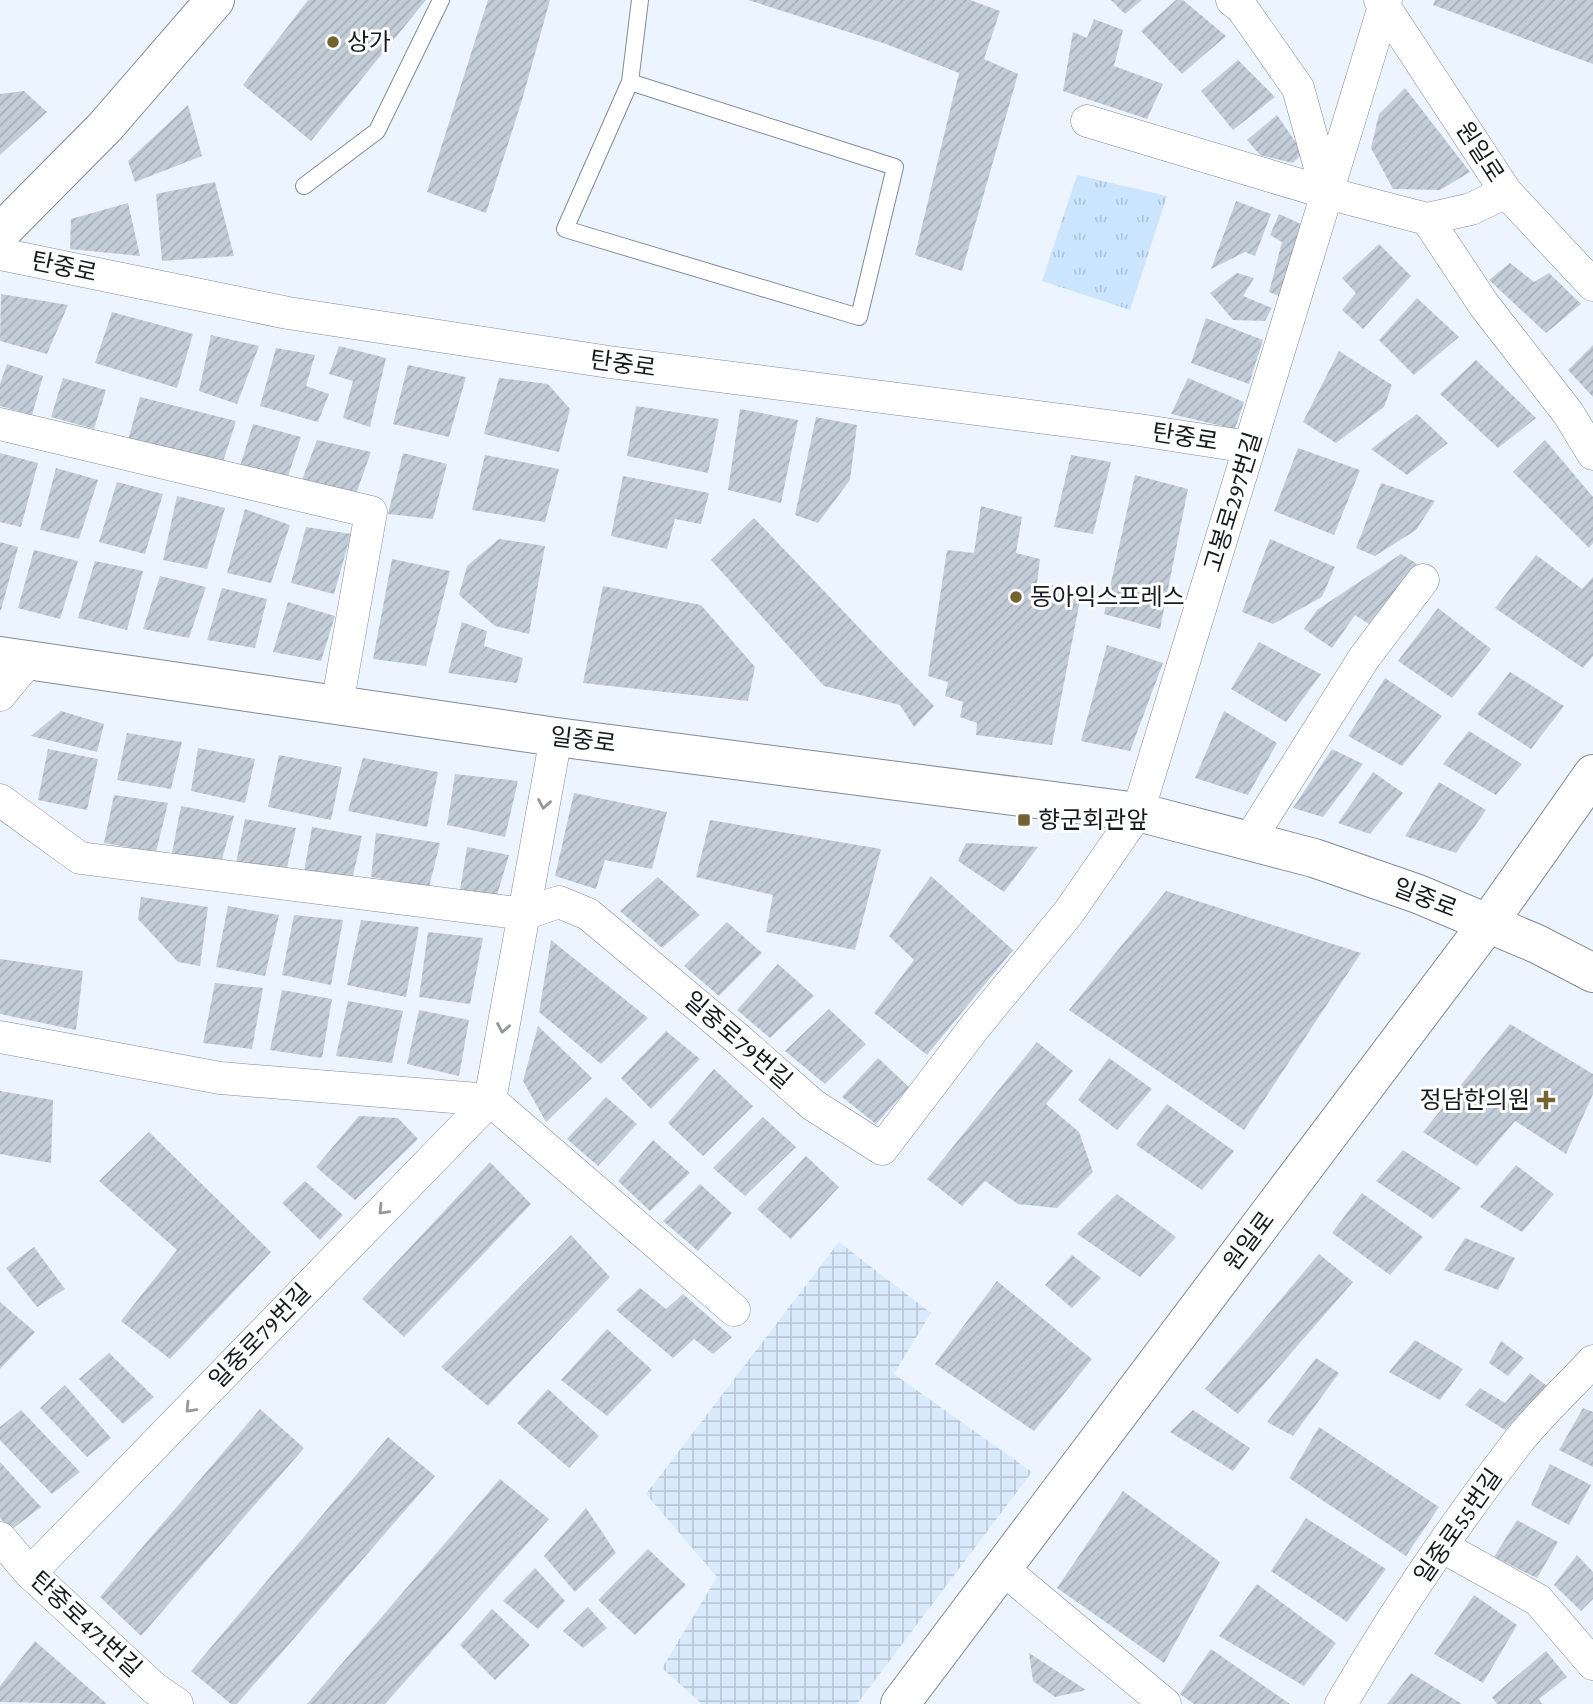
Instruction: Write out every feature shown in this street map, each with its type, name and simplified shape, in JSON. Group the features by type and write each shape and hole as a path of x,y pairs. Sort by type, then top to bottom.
{"street":[{"name":"탄중로","path":"0,233 104,127 215,0"},
{"path":"1232,0 1242,8 1298,88 1327,193"},
{"name":"고봉로297번길","path":"1138,812 1384,2"},
{"name":"원일로","path":"1384,2 1506,192 1593,285"},
{"path":"1087,121 1327,193 1427,219 1471,209 1506,192"},
{"path":"1427,219 1484,305 1568,414 1593,454"},
{"name":"탄중로","path":"0,254 302,315 609,362 1139,430 1250,447"},
{"path":"0,424 371,512 337,705"},
{"path":"1250,839 1364,658 1423,580"},
{"name":"일중로","path":"0,695 14,658 556,737 1138,812 1250,839 1418,894 1537,944 1593,973"},
{"path":"490,1100 556,737"},
{"name":"원일로","path":"900,1704 1488,923 1593,774"},
{"name":"일중로79번길","path":"0,800 79,858 524,914 559,902 588,914 813,1105 882,1149 974,1028 1069,912 1138,812"},
{"path":"0,1037 220,1078 490,1100 734,1310"},
{"name":"일중로79번길","path":"30,1573 490,1100"},
{"name":"일중로55번길","path":"1340,1704 1363,1665 1443,1547 1522,1437 1593,1362"},
{"name":"탄중로471번길","path":"0,1538 30,1573 154,1688 177,1704"},
{"path":"1443,1547 1538,1601 1593,1664"},
{"path":"1003,1569 1165,1704"}],"lane":[{"path":"304,186 377,131 441,0"},
{"path":"630,82 895,167 859,317 565,229 630,82 640,0"}],"shaded area":[{"path":"839,1242 931,1313 894,1374 1032,1472 857,1704 702,1704 662,1668 717,1577 646,1494"}],"green space":[{"path":"1077,175 1167,196 1130,310 1042,281"}],"building":[{"name":"상가","path":"308,0 426,0 311,141 243,85"},
{"path":"488,0 550,0 486,213 427,192"},
{"path":"748,0 970,0 1000,11 984,59 1018,74 962,271 915,255 959,73 886,44"},
{"path":"1111,0 1142,0 1125,14"},
{"path":"1176,0 1183,0 1226,36 1182,74 1141,31"},
{"path":"1435,0 1593,0 1593,64 1433,5"},
{"path":"1094,19 1123,30 1114,66 1163,84 1147,119 1063,91 1073,32 1087,38"},
{"path":"1238,60 1275,97 1233,130 1201,91"},
{"path":"1405,88 1470,172 1440,190 1393,189 1371,148 1379,114"},
{"path":"24,91 47,112 0,155 0,94"},
{"path":"188,105 202,156 135,182 128,161"},
{"path":"1277,115 1303,153 1293,163 1260,155 1247,140"},
{"path":"215,182 234,256 162,261 156,194"},
{"path":"1236,201 1271,214 1255,256 1245,252 1211,269"},
{"path":"128,203 140,256 70,249 71,219"},
{"path":"1279,214 1299,223 1305,237 1282,297 1269,292 1282,242 1270,235"},
{"path":"1379,244 1411,276 1363,329 1342,310 1356,293 1342,278"},
{"path":"1510,263 1534,282 1549,273 1581,304 1546,333 1489,280"},
{"path":"1237,273 1254,278 1243,296 1272,308 1265,321 1233,320 1210,293"},
{"path":"1,294 68,305 47,354 0,341"},
{"path":"1417,298 1459,337 1414,375 1379,340"},
{"path":"112,312 193,334 177,388 95,363"},
{"path":"1206,318 1263,340 1249,384 1191,363"},
{"path":"211,335 259,346 237,404 199,391"},
{"path":"1593,345 1593,397 1568,370"},
{"path":"339,346 386,358 370,427 343,418 353,381 329,374"},
{"path":"276,348 315,355 306,386 329,394 318,422 260,406"},
{"path":"1339,351 1392,385 1384,407 1336,443 1303,422"},
{"path":"1476,360 1536,418 1498,448 1440,394"},
{"path":"7,364 43,376 32,415 0,406 0,384"},
{"path":"408,365 466,377 449,437 393,424"},
{"path":"63,378 106,390 94,429 51,417"},
{"path":"499,378 548,384 570,409 559,452 484,434"},
{"path":"1188,378 1244,402 1235,429 1171,414"},
{"path":"140,397 236,421 222,465 128,440"},
{"path":"636,406 719,419 708,473 627,456"},
{"path":"740,409 798,420 781,503 728,490"},
{"path":"1417,414 1448,443 1407,475 1371,449"},
{"path":"816,417 857,425 850,480 818,523 795,515"},
{"path":"253,424 301,437 287,479 240,466"},
{"path":"317,440 371,452 356,494 302,480"},
{"path":"1545,440 1593,497 1593,543 1589,548 1513,472"},
{"path":"1298,448 1360,470 1334,535 1274,511"},
{"path":"0,453 38,463 21,527 0,522"},
{"path":"403,453 447,464 433,519 388,514"},
{"path":"485,455 559,469 545,522 472,510"},
{"path":"1071,455 1111,462 1093,534 1054,527"},
{"path":"56,468 98,480 79,539 40,530"},
{"path":"1135,475 1188,489 1160,629 1104,614"},
{"path":"623,476 709,493 701,524 675,519 667,549 611,536"},
{"path":"117,482 163,494 145,554 99,542"},
{"path":"1381,483 1435,501 1416,530 1375,556 1356,548"},
{"path":"177,496 225,508 207,569 163,560"},
{"path":"981,506 1022,517 1016,553 1040,559 1037,583 1082,590 1052,745 976,735 977,723 960,717 963,702 945,696 948,682 928,676 947,550 974,553"},
{"path":"245,509 290,525 271,583 227,573"},
{"path":"754,518 934,706 914,727 900,705 824,686 711,560"},
{"path":"306,527 351,534 334,594 291,583"},
{"path":"499,539 545,546 529,634 495,626 459,595 467,566"},
{"path":"1270,539 1335,567 1322,597 1273,624 1242,612"},
{"path":"0,542 18,547 1,610 0,610"},
{"path":"34,550 78,561 60,619 18,608"},
{"path":"1401,554 1417,564 1369,624 1355,615 1332,648 1304,629 1317,610"},
{"path":"1536,555 1582,589 1593,577 1593,656 1583,668 1495,608"},
{"path":"392,559 450,571 426,666 373,659"},
{"path":"95,561 143,571 127,630 78,618"},
{"path":"160,576 206,587 189,638 143,629"},
{"path":"603,586 701,605 755,667 748,701 583,683"},
{"path":"222,588 267,599 255,648 207,640"},
{"path":"288,602 335,616 321,661 273,652"},
{"path":"1438,608 1491,649 1452,698 1398,661"},
{"path":"462,622 487,631 484,646 523,658 517,683 448,673"},
{"path":"1259,642 1321,674 1286,722 1231,689"},
{"path":"1107,645 1163,663 1130,751 1081,741"},
{"path":"1510,672 1564,706 1531,749 1477,714"},
{"path":"1385,678 1442,716 1402,766 1348,736"},
{"path":"61,711 104,724 97,752 31,736"},
{"path":"1224,711 1277,743 1248,795 1195,778"},
{"path":"1469,731 1522,764 1496,795 1443,764"},
{"path":"127,733 182,742 171,789 117,780"},
{"path":"198,748 255,759 245,803 191,791"},
{"path":"48,749 98,759 87,810 38,800"},
{"path":"1332,749 1363,764 1323,817 1293,808"},
{"path":"279,755 342,767 331,820 268,807"},
{"path":"363,758 438,772 427,827 348,811"},
{"path":"1373,772 1403,793 1370,834 1338,823"},
{"path":"455,774 518,781 505,837 447,825"},
{"path":"1439,782 1486,810 1456,853 1405,836"},
{"path":"574,793 667,812 652,869 605,860 596,889 555,876"},
{"path":"114,795 168,803 156,852 104,843"},
{"path":"181,806 234,816 221,863 172,853"},
{"path":"245,819 296,828 286,872 236,863"},
{"path":"710,820 881,849 855,950 766,932 773,895 696,877"},
{"path":"312,827 362,836 352,880 304,872"},
{"path":"376,833 440,843 429,887 371,877"},
{"path":"966,843 1038,847 1004,892 958,861"},
{"path":"467,847 509,855 497,895 460,890"},
{"path":"931,876 1013,950 927,1055 874,1013 914,960 889,936"},
{"path":"658,877 700,915 662,948 620,911"},
{"path":"1166,891 1361,953 1244,1130 1069,1010"},
{"path":"141,897 208,907 200,966 178,962 138,919"},
{"path":"228,906 279,915 265,976 216,967"},
{"path":"294,915 343,920 331,985 282,975"},
{"path":"361,920 419,927 406,997 347,985"},
{"path":"727,922 762,953 719,996 684,966"},
{"path":"428,932 483,938 470,1004 419,997"},
{"path":"551,940 648,1018 601,1064 539,1012"},
{"path":"0,959 83,971 76,1030 0,1014"},
{"path":"778,964 814,996 770,1038 737,1010"},
{"path":"215,983 263,988 252,1049 203,1043"},
{"path":"282,990 332,999 322,1058 270,1050"},
{"path":"348,1001 403,1011 392,1063 336,1056"},
{"path":"829,1009 866,1044 825,1084 785,1051"},
{"path":"419,1010 469,1020 459,1076 407,1064"},
{"path":"1510,1024 1593,1074 1593,1094 1566,1154 1515,1121 1477,1166 1423,1132"},
{"path":"538,1026 592,1078 546,1122 523,1081"},
{"path":"666,1031 700,1059 651,1109 621,1078"},
{"path":"1037,1042 1073,1071 1046,1104 1079,1132 1093,1172 1057,1208 1018,1204 985,1181 962,1206 927,1179"},
{"path":"878,1058 909,1087 876,1124 842,1097"},
{"path":"1109,1058 1152,1089 1117,1130 1078,1100"},
{"path":"714,1069 753,1106 703,1156 668,1123"},
{"path":"0,1091 53,1100 51,1163 0,1154"},
{"path":"606,1097 637,1124 598,1166 567,1139"},
{"path":"1167,1104 1234,1151 1202,1190 1136,1145"},
{"path":"359,1116 398,1118 418,1139 355,1200 316,1167"},
{"path":"763,1117 796,1147 745,1196 713,1168"},
{"path":"149,1132 271,1252 170,1359 121,1321 177,1250 99,1181"},
{"path":"653,1140 690,1173 650,1211 618,1181"},
{"path":"1403,1150 1461,1188 1433,1219 1376,1181"},
{"path":"806,1156 839,1187 791,1239 757,1209"},
{"path":"490,1162 531,1204 404,1337 362,1299"},
{"path":"1516,1165 1554,1194 1522,1232 1480,1207"},
{"path":"305,1181 343,1215 320,1240 282,1203"},
{"path":"700,1184 732,1213 698,1251 663,1221"},
{"path":"1362,1193 1423,1237 1390,1275 1332,1233"},
{"path":"1117,1194 1176,1237 1140,1277 1077,1234"},
{"path":"571,1235 610,1277 488,1406 441,1367"},
{"path":"1465,1238 1515,1258 1498,1290 1444,1270"},
{"path":"34,1247 65,1289 37,1307 6,1268"},
{"path":"1319,1254 1353,1282 1238,1414 1205,1389"},
{"path":"1072,1255 1101,1278 1072,1308 1045,1285"},
{"path":"997,1281 1092,1359 1034,1431 935,1364"},
{"path":"640,1288 666,1309 683,1294 732,1337 713,1354 694,1339 673,1358 616,1310"},
{"path":"0,1302 35,1332 0,1369"},
{"path":"607,1329 652,1370 607,1416 561,1380"},
{"path":"1415,1340 1463,1369 1440,1400 1389,1372"},
{"path":"1501,1341 1524,1358 1508,1376 1489,1363"},
{"path":"109,1353 154,1397 123,1424 79,1379"},
{"path":"1316,1358 1339,1373 1293,1436 1267,1422"},
{"path":"1530,1373 1547,1386 1505,1430 1465,1405 1480,1388 1505,1403"},
{"path":"65,1385 111,1438 87,1457 40,1408"},
{"path":"548,1389 599,1436 569,1468 517,1423"},
{"path":"1583,1408 1593,1412 1593,1467 1559,1450"},
{"path":"260,1409 304,1448 141,1636 100,1597"},
{"path":"21,1410 80,1472 52,1494 0,1440 0,1427"},
{"path":"1193,1410 1250,1448 1233,1471 1170,1432"},
{"path":"1319,1427 1439,1507 1406,1556 1289,1478"},
{"path":"388,1437 435,1476 237,1704 231,1704 191,1671"},
{"path":"0,1462 41,1507 11,1530 0,1518"},
{"path":"1550,1464 1591,1485 1569,1525 1531,1505"},
{"path":"500,1479 549,1519 385,1704 307,1704"},
{"path":"1123,1491 1220,1562 1164,1663 1057,1588"},
{"path":"586,1508 616,1553 575,1592 544,1556"},
{"path":"1306,1518 1386,1569 1347,1622 1271,1571"},
{"path":"1517,1520 1558,1542 1537,1578 1494,1557"},
{"path":"648,1549 686,1585 635,1635 598,1600"},
{"path":"1577,1555 1593,1572 1593,1599 1581,1611 1554,1585"},
{"path":"535,1568 565,1601 538,1629 503,1601"},
{"path":"1257,1584 1336,1643 1304,1686 1219,1636"},
{"path":"1474,1595 1517,1625 1483,1683 1434,1654"},
{"path":"588,1607 607,1628 583,1648 563,1631"},
{"path":"492,1609 530,1645 495,1680 460,1645"},
{"path":"35,1641 107,1704 0,1702 0,1686"},
{"path":"1211,1649 1290,1704 1194,1704 1180,1694"},
{"path":"1546,1651 1567,1677 1539,1699 1542,1704 1497,1704 1492,1697"},
{"path":"1029,1653 1086,1690 1055,1697 1033,1681"},
{"path":"1411,1673 1462,1704 1387,1704"}],"place":[{"name":"상가","path":"333,42"},
{"name":"동아익스프레스","path":"1016,597"},
{"name":"향군회관앞","path":"1024,820"},
{"name":"정담한의원","path":"1546,1100"}]}
